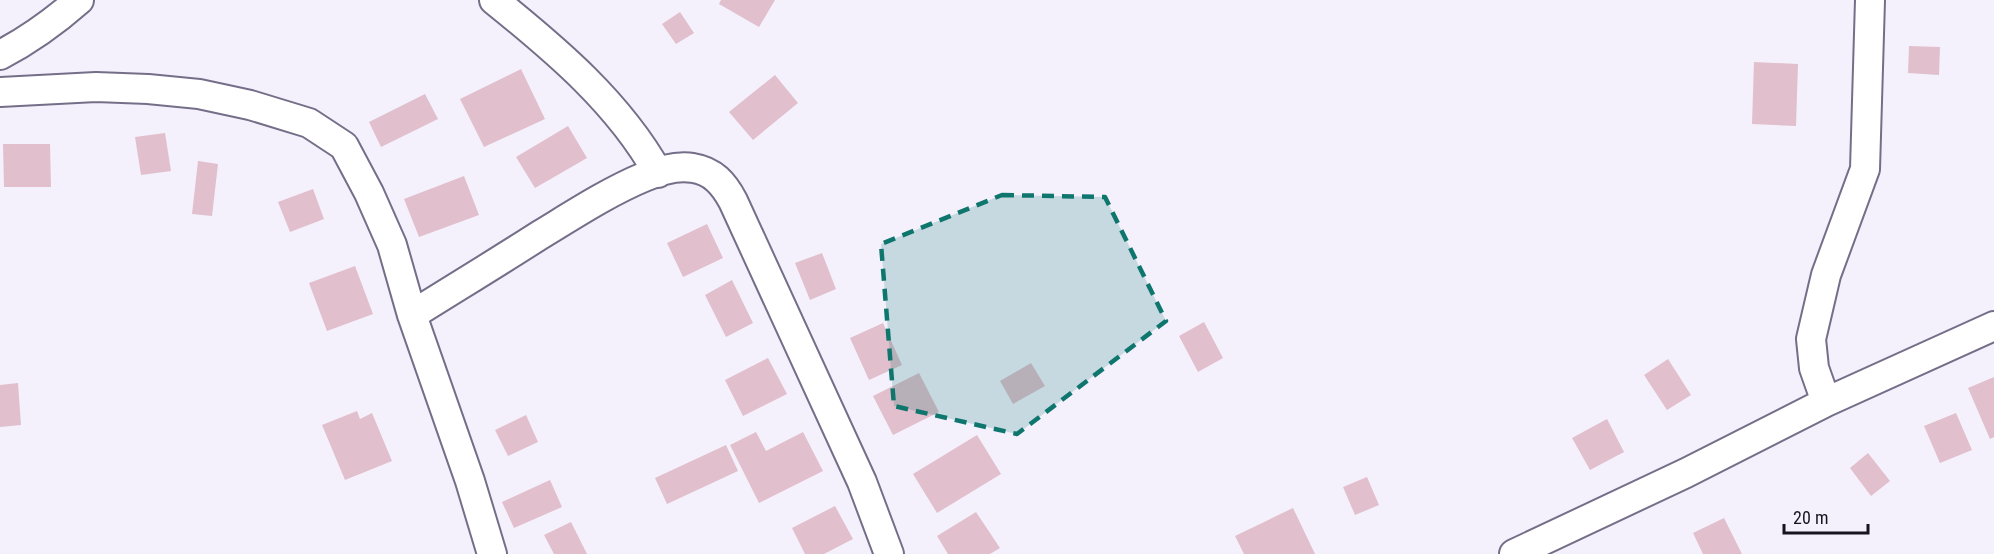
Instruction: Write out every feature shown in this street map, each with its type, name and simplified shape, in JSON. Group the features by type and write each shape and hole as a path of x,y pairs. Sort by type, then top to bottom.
{"street":[{"path":"0,56 57,20 79,0"},
{"path":"494,0 554,48 602,97 645,149 658,173"},
{"path":"1826,402 1814,368 1811,339 1826,275 1865,169 1870,0"},
{"path":"0,92 96,87 199,94 250,105 309,123 344,146 369,193 392,245 412,315 470,481 492,554"},
{"path":"412,315 577,212 644,177 678,167 692,168 711,175 726,188 862,482 889,554"},
{"path":"1515,554 1686,473 1826,402 1994,326"}],"highlighted area":[{"path":"1002,195 1105,197 1166,321 1017,434 894,406 881,244"}],"building":[{"path":"721,0 775,0 759,27 719,4"},
{"path":"680,12 694,33 676,44 662,24"},
{"path":"1909,46 1940,47 1939,75 1908,73"},
{"path":"1754,62 1798,64 1796,126 1752,124"},
{"path":"521,69 545,119 484,147 460,99"},
{"path":"775,75 798,103 753,140 729,112"},
{"path":"425,94 438,119 381,147 369,122"},
{"path":"568,126 587,158 535,188 516,157"},
{"path":"165,133 171,171 141,175 135,137"},
{"path":"3,144 50,144 51,187 4,187"},
{"path":"198,161 218,164 212,216 192,214"},
{"path":"464,176 479,215 419,237 404,199"},
{"path":"313,189 324,219 290,232 278,202"},
{"path":"707,224 723,258 683,277 667,243"},
{"path":"822,253 836,289 810,300 795,263"},
{"path":"355,266 373,314 327,331 309,283"},
{"path":"732,280 753,323 726,337 705,295"},
{"path":"1204,322 1223,358 1198,372 1179,336"},
{"path":"883,323 902,365 869,380 850,338"},
{"path":"768,358 787,394 743,416 725,380"},
{"path":"1668,359 1691,395 1667,410 1644,375"},
{"path":"1031,363 1045,386 1013,404 1000,381"},
{"path":"919,373 939,412 893,435 873,396"},
{"path":"1994,377 1994,437 1990,439 1968,388"},
{"path":"18,383 21,425 0,427 0,385"},
{"path":"357,411 360,419 372,413 392,461 345,480 322,425"},
{"path":"1956,413 1972,450 1940,463 1924,426"},
{"path":"526,415 538,442 508,456 495,430"},
{"path":"1607,419 1624,452 1590,470 1572,438"},
{"path":"756,432 766,451 803,432 823,471 759,503 730,445"},
{"path":"977,435 1001,474 937,513 913,474"},
{"path":"726,445 738,471 667,504 655,478"},
{"path":"1868,453 1890,481 1871,496 1850,468"},
{"path":"1367,477 1379,505 1355,515 1343,487"},
{"path":"550,480 562,507 514,528 502,502"},
{"path":"835,506 853,539 824,554 805,554 792,528"},
{"path":"1293,508 1315,554 1244,554 1235,536"},
{"path":"976,512 1000,548 990,554 948,554 937,536"},
{"path":"1724,518 1742,554 1703,554 1693,533"},
{"path":"571,522 587,554 554,554 544,535"}]}
